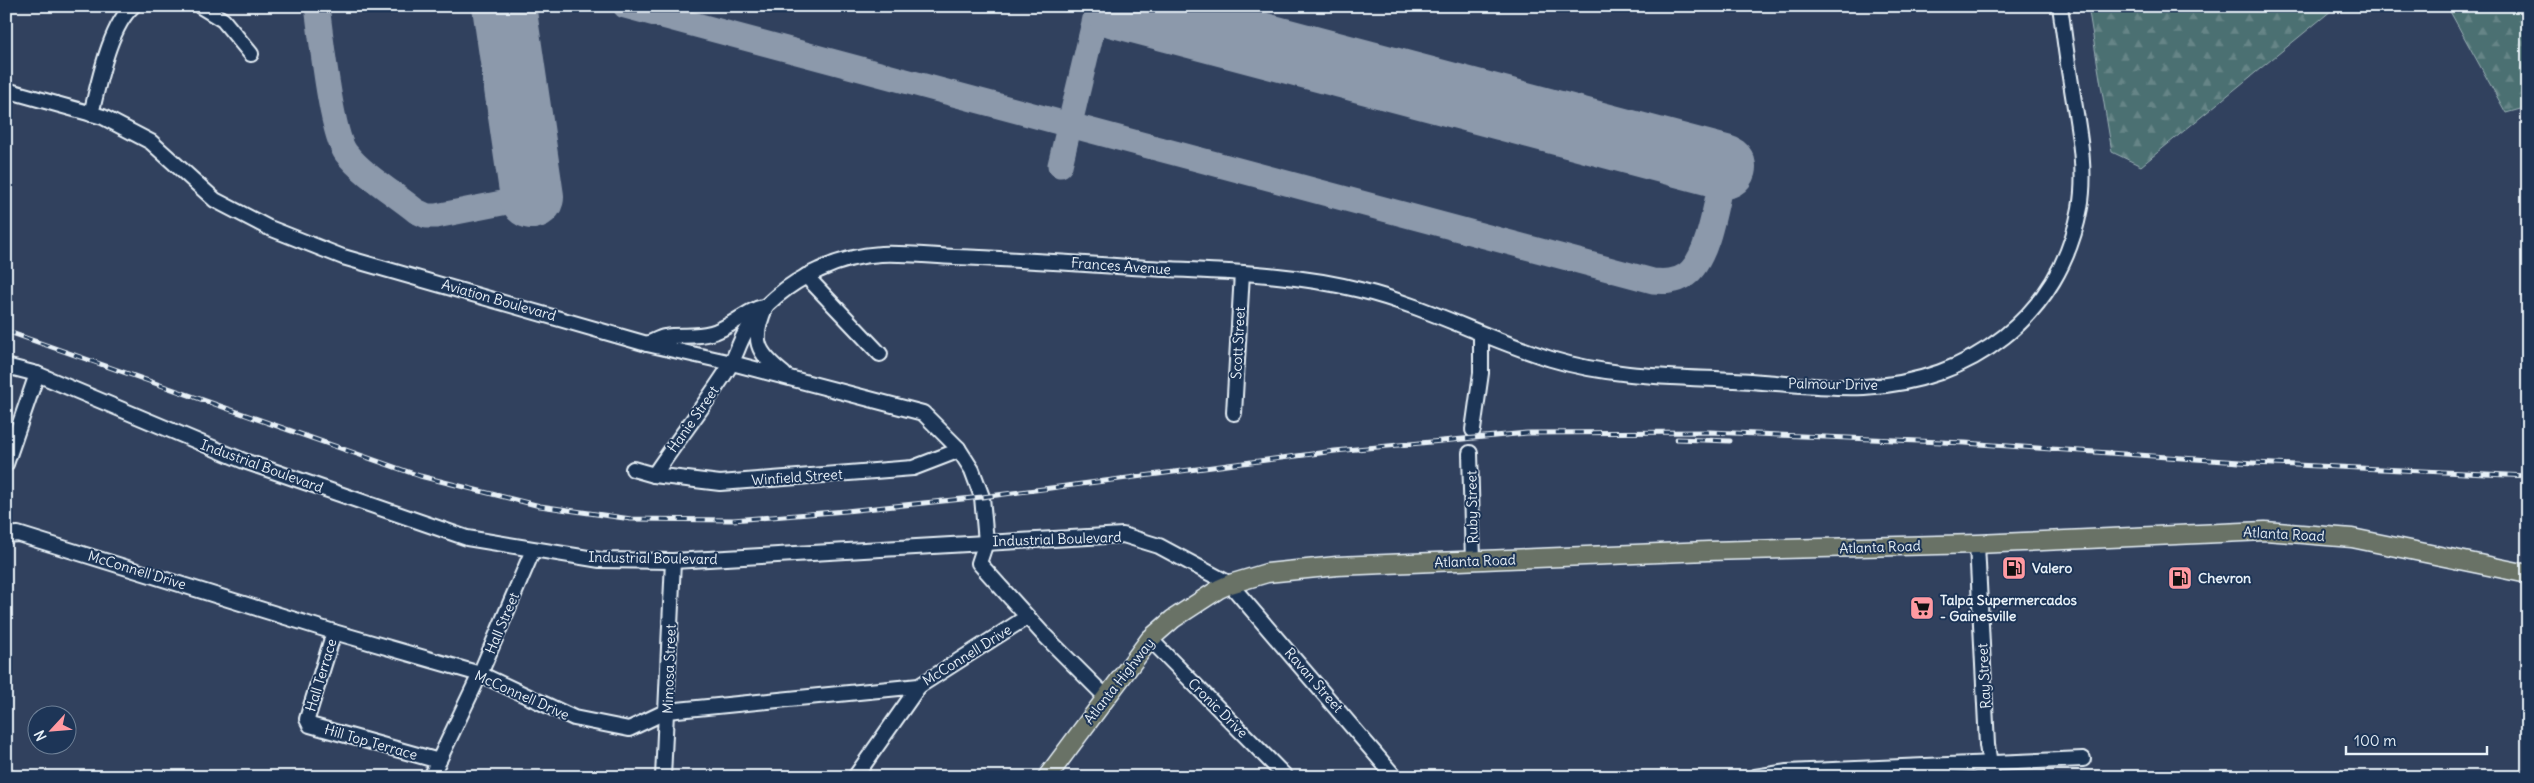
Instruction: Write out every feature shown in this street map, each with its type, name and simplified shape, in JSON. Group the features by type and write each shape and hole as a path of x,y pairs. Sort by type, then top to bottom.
{"main road":[{"name":"Atlanta Road","path":"1230,584 1267,573 1337,566 1977,544 2204,532 2298,532 2352,538 2528,574"},
{"name":"Atlanta Highway","path":"1047,777 1150,639 1173,619 1230,584"}],"street":[{"path":"91,114 105,61 123,16 133,6"},
{"path":"200,6 223,20 251,54"},
{"name":"Palmour Drive","path":"1481,334 1552,360 1593,370 1639,375 1860,387 1897,384 1958,367 2013,331 2040,301 2060,266 2074,231 2081,204 2081,143 2060,6"},
{"name":"Aviation Boulevard","path":"6,90 103,117 151,142 215,200 267,227 343,258 647,344 732,363 923,413 958,448 972,470 982,497 986,542"},
{"name":"Frances Avenue","path":"732,363 747,329 766,306 806,276 824,267 857,258 887,254 1242,273 1307,280 1359,289 1421,308 1481,334"},
{"name":"Scott Street","path":"1234,413 1242,273"},
{"path":"806,276 880,354"},
{"path":"766,306 757,333 757,344 764,357 789,378"},
{"name":"Frances Avenue","path":"647,344 666,336 689,338 711,333 729,326 755,308 766,306"},
{"path":"1473,430 1481,372 1481,334"},
{"name":"Hanie Street","path":"654,475 732,363"},
{"name":"Industrial Boulevard","path":"6,366 37,374 244,461 467,538 533,550 600,560 673,561 1123,535 1159,546 1230,584"},
{"path":"6,464 37,374"},
{"name":"Winfield Street","path":"634,469 654,475 720,482 913,468 922,466 958,448"},
{"name":"Ruby Street","path":"1470,452 1472,561"},
{"name":"McConnell Drive","path":"6,535 18,534 334,632 480,674 574,718 629,729 667,711 919,686 1027,617 979,563 986,542"},
{"name":"Ray Street","path":"1977,544 1991,770"},
{"name":"Hall Street","path":"431,777 480,674 533,550"},
{"name":"Mimosa Street","path":"663,777 673,561"},
{"name":"Ravan Street","path":"1230,584 1396,777"},
{"path":"1027,617 1106,697"},
{"name":"Hall Terrace","path":"307,719 334,632"},
{"name":"Cronic Drive","path":"1150,639 1286,777"},
{"path":"856,777 919,686"},
{"name":"Hill Top Terrace","path":"307,719 310,725 439,761"},
{"path":"1755,777 1787,772 1991,770 2083,759"}],"green space":[{"path":"2088,6 2337,6 2141,166 2112,152"},
{"path":"2447,6 2528,6 2528,107 2506,113"}],"taxiway":[{"path":"317,6 327,83 336,126 346,153 361,169 416,211 427,216 436,216 532,197"},
{"path":"625,6 1653,281 1678,279 1686,275 1694,267 1707,241 1724,167"},
{"path":"1060,165 1098,6"}],"runway":[{"path":"504,6 532,197"},
{"path":"1116,6 1724,167"}],"railway":[{"path":"6,331 420,476 540,506 631,519 733,520 846,511 982,497 1335,451 1527,433 1710,432 1965,443 2254,463 2528,476"},
{"path":"1677,439 1730,441"}],"place":[{"name":"Valero","path":"2014,568"},
{"name":"Chevron","path":"2180,578"},
{"name":"Talpa Supermercados - Gainesville","path":"1922,608"}]}
